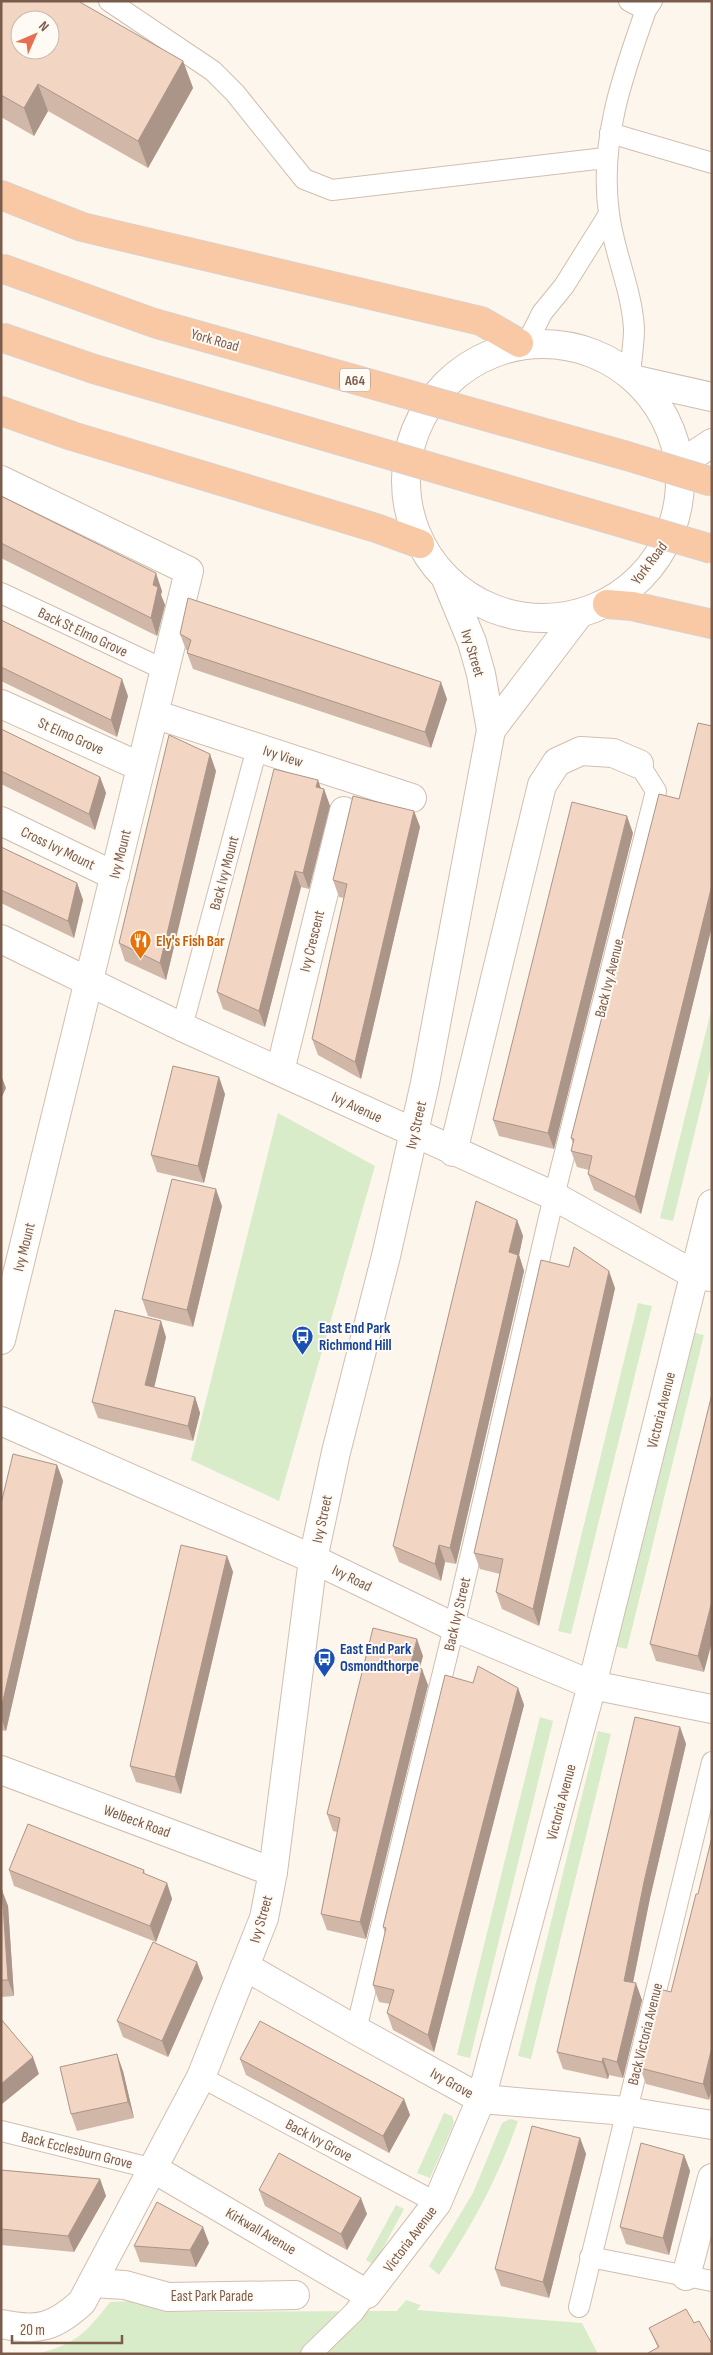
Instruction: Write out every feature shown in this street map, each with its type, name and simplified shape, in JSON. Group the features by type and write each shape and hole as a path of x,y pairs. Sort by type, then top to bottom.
{"highway":[{"path":"1,195 82,227 480,321 523,343"},
{"name":"York Road","path":"1,268 154,323 627,456 712,482"},
{"name":"York Road","path":"1,338 94,369 712,549"},
{"path":"1,411 72,436 376,528 420,544"},
{"path":"608,604 632,606 712,624"}],"street":[{"name":"York Road","path":"523,343 572,347 603,357 633,378 658,406 672,436 680,464 679,507 665,547 639,582 608,604 566,618 522,618 480,605 446,579 420,544 408,509 406,475 411,441 426,409 448,382 475,361 523,343"},
{"name":"York Road","path":"633,378 712,397"},
{"path":"680,464 712,443"},
{"name":"Ivy Mount","path":"1,480 189,571 1,1340"},
{"name":"Ivy Street","path":"93,2283 201,2077 264,1918 273,1872 313,1559 336,1452 386,1256 425,1083 491,730 481,674 472,642 446,579"},
{"name":"Ivy Street","path":"491,730 580,613"},
{"name":"St Elmo Grove","path":"1,704 141,767"},
{"name":"Ivy View","path":"154,714 412,798"},
{"path":"453,1152 542,785 558,762 581,751 613,753 639,764"},
{"name":"Ivy Crescent","path":"280,1071 344,811"},
{"name":"Cross Ivy Mount","path":"1,821 115,876"},
{"name":"Ivy Avenue","path":"1,939 182,1027 453,1152 554,1196 704,1276"},
{"name":"Victoria Avenue","path":"368,2294 437,2203 481,2099 704,1276 712,1204"},
{"name":"Ivy Road","path":"1,1421 313,1559 454,1627 592,1685 712,1709"},
{"name":"Welbeck Road","path":"1,1770 273,1872"},
{"name":"Ivy Grove","path":"246,1967 481,2099 626,2110 712,2126"},
{"name":"Kirkwall Avenue","path":"154,2169 368,2294"},
{"path":"699,2278 712,2178"},
{"path":"1,2324 22,2329 46,2327 71,2312 82,2302 93,2283"},
{"name":"East Park Parade","path":"93,2283 125,2285 168,2297 295,2295"}],"lane":[{"path":"110,1 214,71 235,93 304,179 332,190 605,158"},
{"path":"633,378 634,340 632,312 609,214 605,158 623,75 642,4"},
{"path":"610,133 712,163"},
{"path":"523,343 542,313 564,286 609,214"},
{"name":"Back St Elmo Grove","path":"1,593 165,670"},
{"name":"Back Ivy Mount","path":"182,1027 257,748"},
{"name":"Back Ivy Avenue","path":"554,1196 656,791 639,764"},
{"name":"Back Ivy Street","path":"356,2030 454,1627 554,1196"},
{"name":"Back Victoria Avenue","path":"579,2307 712,1762"},
{"name":"Back Ivy Grove","path":"201,2077 437,2203"},
{"name":"Back Ecclesburn Grove","path":"1,2131 154,2169"},
{"path":"590,2257 699,2278"},
{"name":"Victoria Avenue","path":"311,2354 354,2312 368,2294"}],"green space":[{"path":"712,1007 712,1062 673,1221 660,1218"},
{"path":"278,1113 375,1166 279,1501 191,1460"},
{"path":"638,1303 652,1306 571,1634 558,1631"},
{"path":"691,1332 704,1335 627,1649 614,1646"},
{"path":"540,1717 553,1721 470,2058 457,2055"},
{"path":"598,1731 611,1734 531,2059 518,2056"},
{"path":"444,2113 452,2116 454,2123 430,2178 417,2173"},
{"path":"510,2119 518,2121 493,2181 463,2238 439,2275 429,2266 473,2193 502,2123"},
{"path":"396,2205 404,2209 374,2265 366,2260"},
{"path":"406,2300 421,2305 417,2310 582,2323 598,2354 37,2354 61,2346 79,2336 94,2322 110,2302 132,2301 165,2312 397,2311"}],"building":[{"path":"1,1 78,1 183,61 138,141 38,84 24,108 1,95"},
{"path":"1,496 156,573 153,585 158,587 151,618 1,543"},
{"path":"188,598 441,682 425,732 187,653 191,640 180,634"},
{"path":"1,620 122,679 111,720 1,667"},
{"path":"698,723 712,726 712,885 635,1197 588,1174 592,1156 571,1151 574,1139 571,1138 659,794 679,799"},
{"path":"1,729 100,777 89,814 1,771"},
{"path":"169,735 210,754 160,963 119,943"},
{"path":"274,769 318,780 316,787 324,789 303,873 295,871 259,1011 217,992"},
{"path":"353,796 414,811 355,1062 312,1039 347,884 333,880"},
{"path":"572,802 627,816 548,1133 493,1120"},
{"path":"1,847 77,883 68,921 1,890"},
{"path":"173,1066 219,1077 198,1166 151,1155"},
{"path":"172,1179 216,1189 187,1310 142,1299"},
{"path":"476,1201 517,1220 509,1252 518,1255 450,1548 439,1545 435,1564 393,1546"},
{"path":"574,1247 609,1271 533,1609 496,1592 503,1559 474,1553 541,1260 569,1267"},
{"path":"115,1310 161,1321 145,1385 195,1397 188,1426 92,1402"},
{"path":"712,1394 712,1601 698,1656 650,1644"},
{"path":"13,1454 57,1465 1,1709 1,1504"},
{"path":"181,1545 227,1556 175,1777 130,1766"},
{"path":"373,1628 417,1639 410,1666 422,1669 360,1922 321,1914 340,1818 327,1814"},
{"path":"478,1666 518,1688 428,2035 387,2013 394,1990 373,1985 386,1928 383,1927 445,1675 473,1683"},
{"path":"635,1717 680,1727 644,1882 624,1981 636,1983 617,2062 603,2058 602,2062 557,2052"},
{"path":"28,1824 144,1870 143,1873 167,1883 150,1926 9,1870"},
{"path":"712,1837 712,2047 703,2084 640,2068 659,1989 671,1992"},
{"path":"2,1890 8,1980 1,1980"},
{"path":"153,1942 197,1962 162,2041 117,2021"},
{"path":"1,2019 33,2057 1,2084"},
{"path":"260,2021 404,2099 383,2136 240,2059"},
{"path":"117,2054 128,2102 71,2114 60,2067"},
{"path":"532,2126 580,2138 543,2282 495,2269"},
{"path":"641,2143 684,2155 663,2238 620,2227"},
{"path":"279,2153 361,2198 341,2234 259,2190"},
{"path":"1,2170 100,2179 68,2236 1,2229"},
{"path":"157,2202 203,2227 190,2250 134,2246"},
{"path":"686,2309 694,2323 699,2321 712,2344 712,2354 648,2354 659,2347 649,2328"}],"place":[{"name":"Ely's Fish Bar","path":"140,960"},
{"name":"East End Park Richmond Hill","path":"303,1356"},
{"name":"East End Park Osmondthorpe","path":"324,1677"}]}
